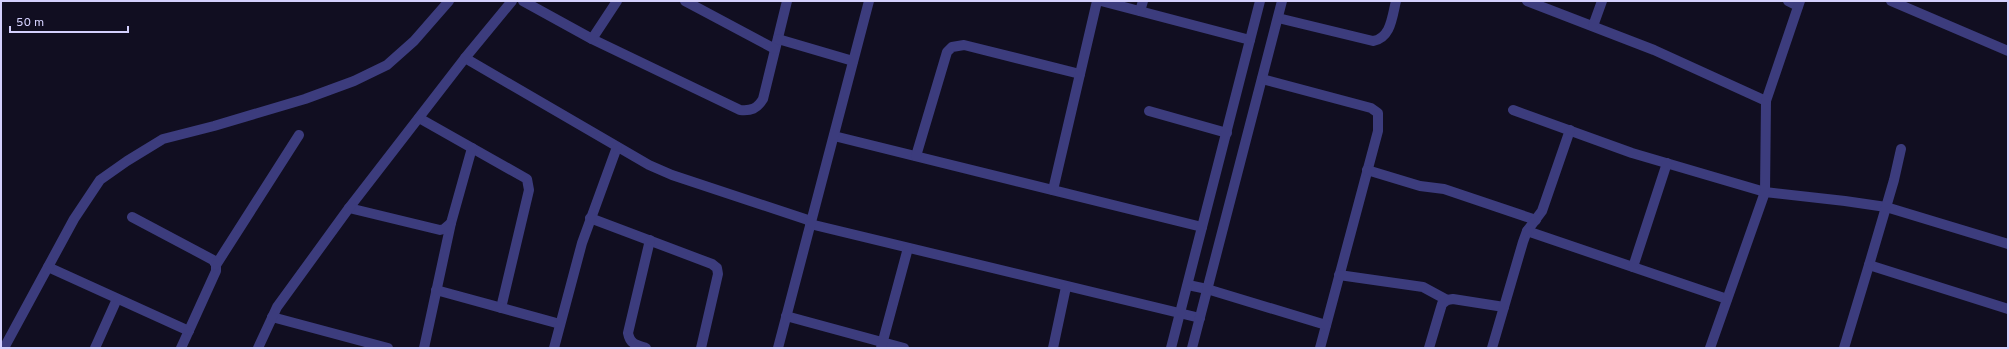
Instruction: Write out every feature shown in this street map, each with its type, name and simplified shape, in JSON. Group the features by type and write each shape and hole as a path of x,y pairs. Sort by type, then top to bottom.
{"street":[{"path":"4,348 74,220 100,180 126,161 163,139 214,126 306,99 354,81 387,65 414,41 449,1"},
{"path":"258,348 277,307 349,208 465,58 512,1"},
{"path":"523,1 592,38 740,110 749,111 758,106 763,100 787,1"},
{"path":"592,38 617,1"},
{"path":"685,1 775,49"},
{"path":"778,348 869,1"},
{"path":"1053,190 1097,1"},
{"path":"1101,1 1141,6 1250,40"},
{"path":"1171,348 1260,1"},
{"path":"1192,348 1282,1"},
{"path":"1278,18 1373,41 1381,40 1387,34 1396,1"},
{"path":"1527,1 1654,50 1766,101"},
{"path":"1593,26 1602,1"},
{"path":"1710,348 1765,192 1766,101 1799,3 1788,1"},
{"path":"1891,1 2008,51"},
{"path":"778,39 853,61"},
{"path":"916,156 947,52 952,47 964,45 1080,74"},
{"path":"465,58 617,147 672,175 811,222 908,248 1066,287 1180,315 1200,318"},
{"path":"1262,80 1371,108 1378,113 1378,131 1320,348"},
{"path":"1513,110 1667,163 1765,192 1886,207 2008,244"},
{"path":"1149,111 1227,133"},
{"path":"419,118 523,176 529,184 529,190 501,308"},
{"path":"1492,348 1527,231 1542,211 1570,130"},
{"path":"216,265 299,135"},
{"path":"834,136 1202,227"},
{"path":"554,348 590,218 617,147"},
{"path":"424,348 451,222 472,148"},
{"path":"1844,348 1886,207 1900,149"},
{"path":"1633,267 1667,163"},
{"path":"1367,170 1420,186 1444,189 1536,220"},
{"path":"349,208 440,230 444,229 451,222"},
{"path":"132,217 213,260 216,265 216,271 181,348"},
{"path":"590,218 712,264 717,268 718,274 701,348"},
{"path":"1527,231 1727,300"},
{"path":"646,348 633,344 629,340 628,333 650,240"},
{"path":"882,344 908,248"},
{"path":"1869,265 2008,309"},
{"path":"48,267 189,331"},
{"path":"1339,275 1423,287 1447,300"},
{"path":"1188,285 1207,289 1326,325"},
{"path":"1053,348 1066,287"},
{"path":"436,290 560,324"},
{"path":"95,348 117,299"},
{"path":"1429,348 1442,304 1447,300 1453,299 1504,306"},
{"path":"786,316 882,344 904,348"},
{"path":"272,317 388,348"}]}
